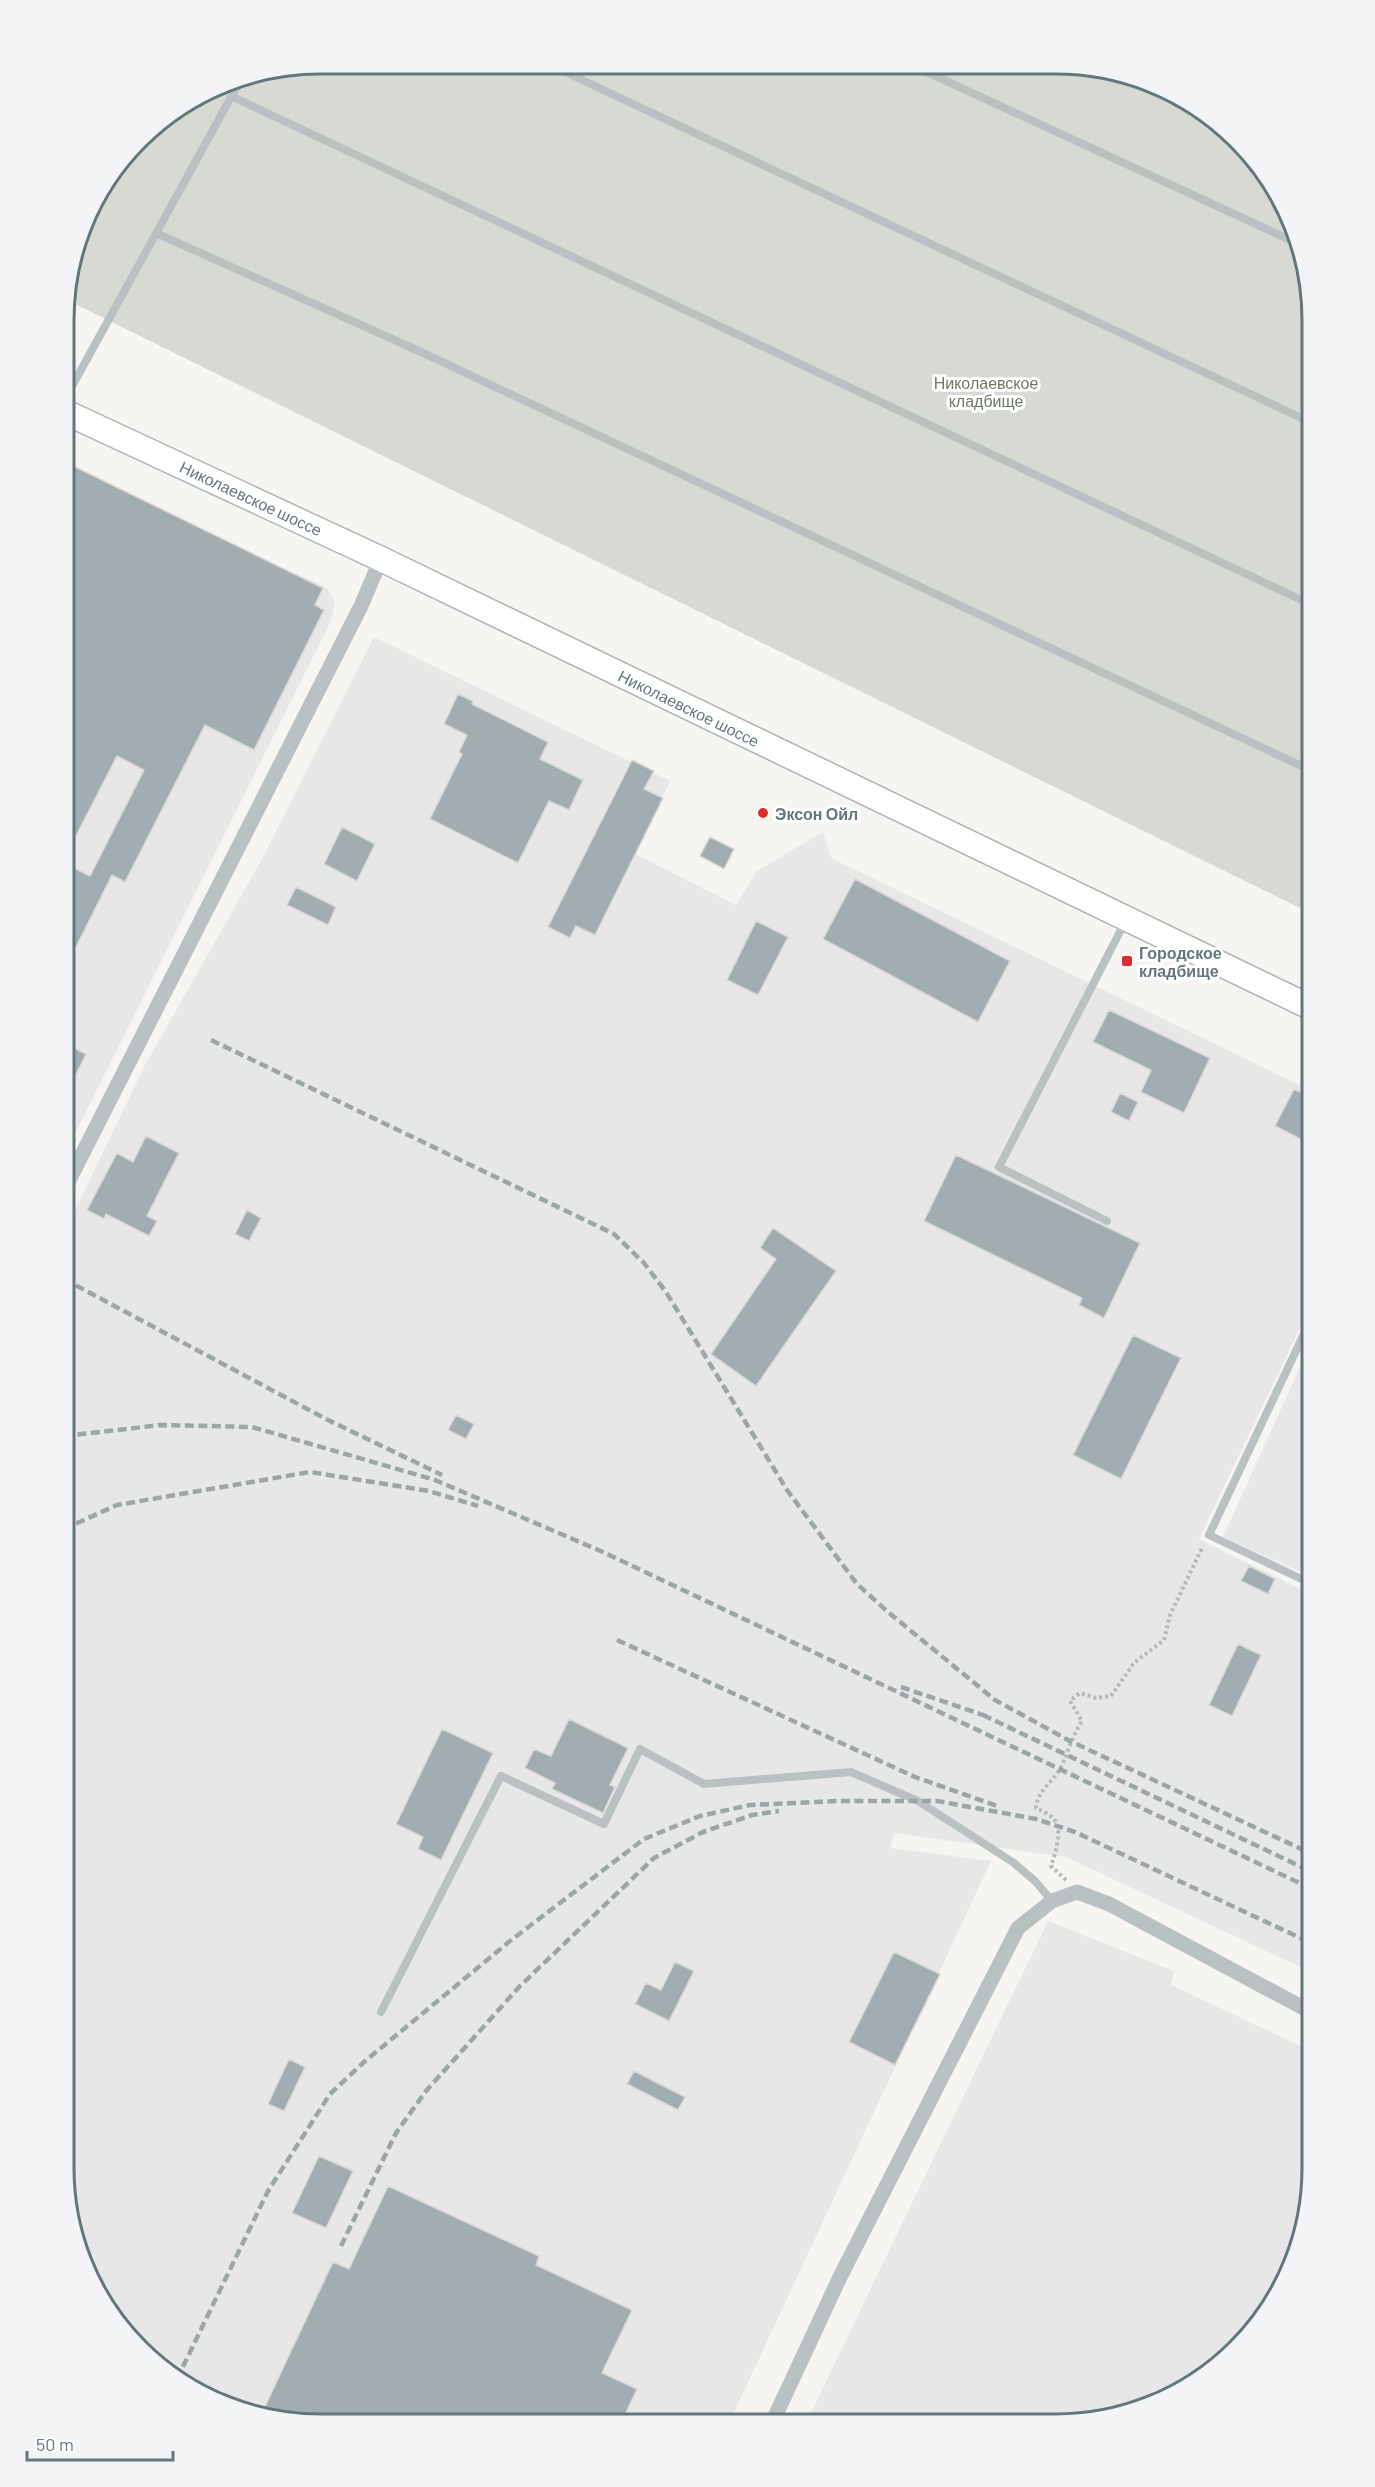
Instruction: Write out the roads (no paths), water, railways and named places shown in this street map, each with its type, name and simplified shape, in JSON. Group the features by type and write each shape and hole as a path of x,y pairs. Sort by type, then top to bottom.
{"main road":[{"name":"Николаевское шоссе","path":"74,416 381,559 1302,1003"}],"street":[{"path":"74,1161 361,606 381,559"},
{"path":"776,2414 840,2277 1018,1928 1052,1901 1077,1892 1109,1904 1302,2007"}],"lane":[{"path":"569,74 1302,418"},
{"path":"931,74 1288,239"},
{"path":"74,383 235,89"},
{"path":"231,96 1302,600"},
{"path":"156,233 419,351 1302,766"},
{"path":"1107,1221 999,1167 1127,919"},
{"path":"1302,1338 1209,1535 1302,1579"},
{"path":"381,2012 501,1776 604,1824 640,1749 704,1784 851,1772 918,1801 1014,1863 1035,1881 1052,1901"}],"railway":[{"path":"211,1040 614,1234 644,1263 666,1292 787,1490 857,1584 888,1612 995,1700 1070,1741 1302,1849"},
{"path":"74,1284 326,1419 442,1475"},
{"path":"74,1435 161,1425 252,1427 435,1480 603,1552 1302,1884"},
{"path":"74,1524 117,1505 310,1472 429,1491 478,1506"},
{"path":"617,1640 915,1777 997,1806"},
{"path":"901,1687 989,1717"},
{"path":"983,1715 1302,1867"},
{"path":"181,2371 268,2191 330,2094 364,2062 510,1941 644,1839 700,1816 750,1805 838,1801 937,1801 1036,1819 1075,1832 1302,1939"},
{"path":"341,2246 396,2133 426,2091 520,1986 654,1858 703,1832 752,1815 779,1811"}],"place":[{"name":"Эксон Ойл","path":"763,813"},
{"name":"Городское кладбище","path":"1127,961"}],"park label":[{"name":"Николаевское кладбище","path":"986,391"}]}
